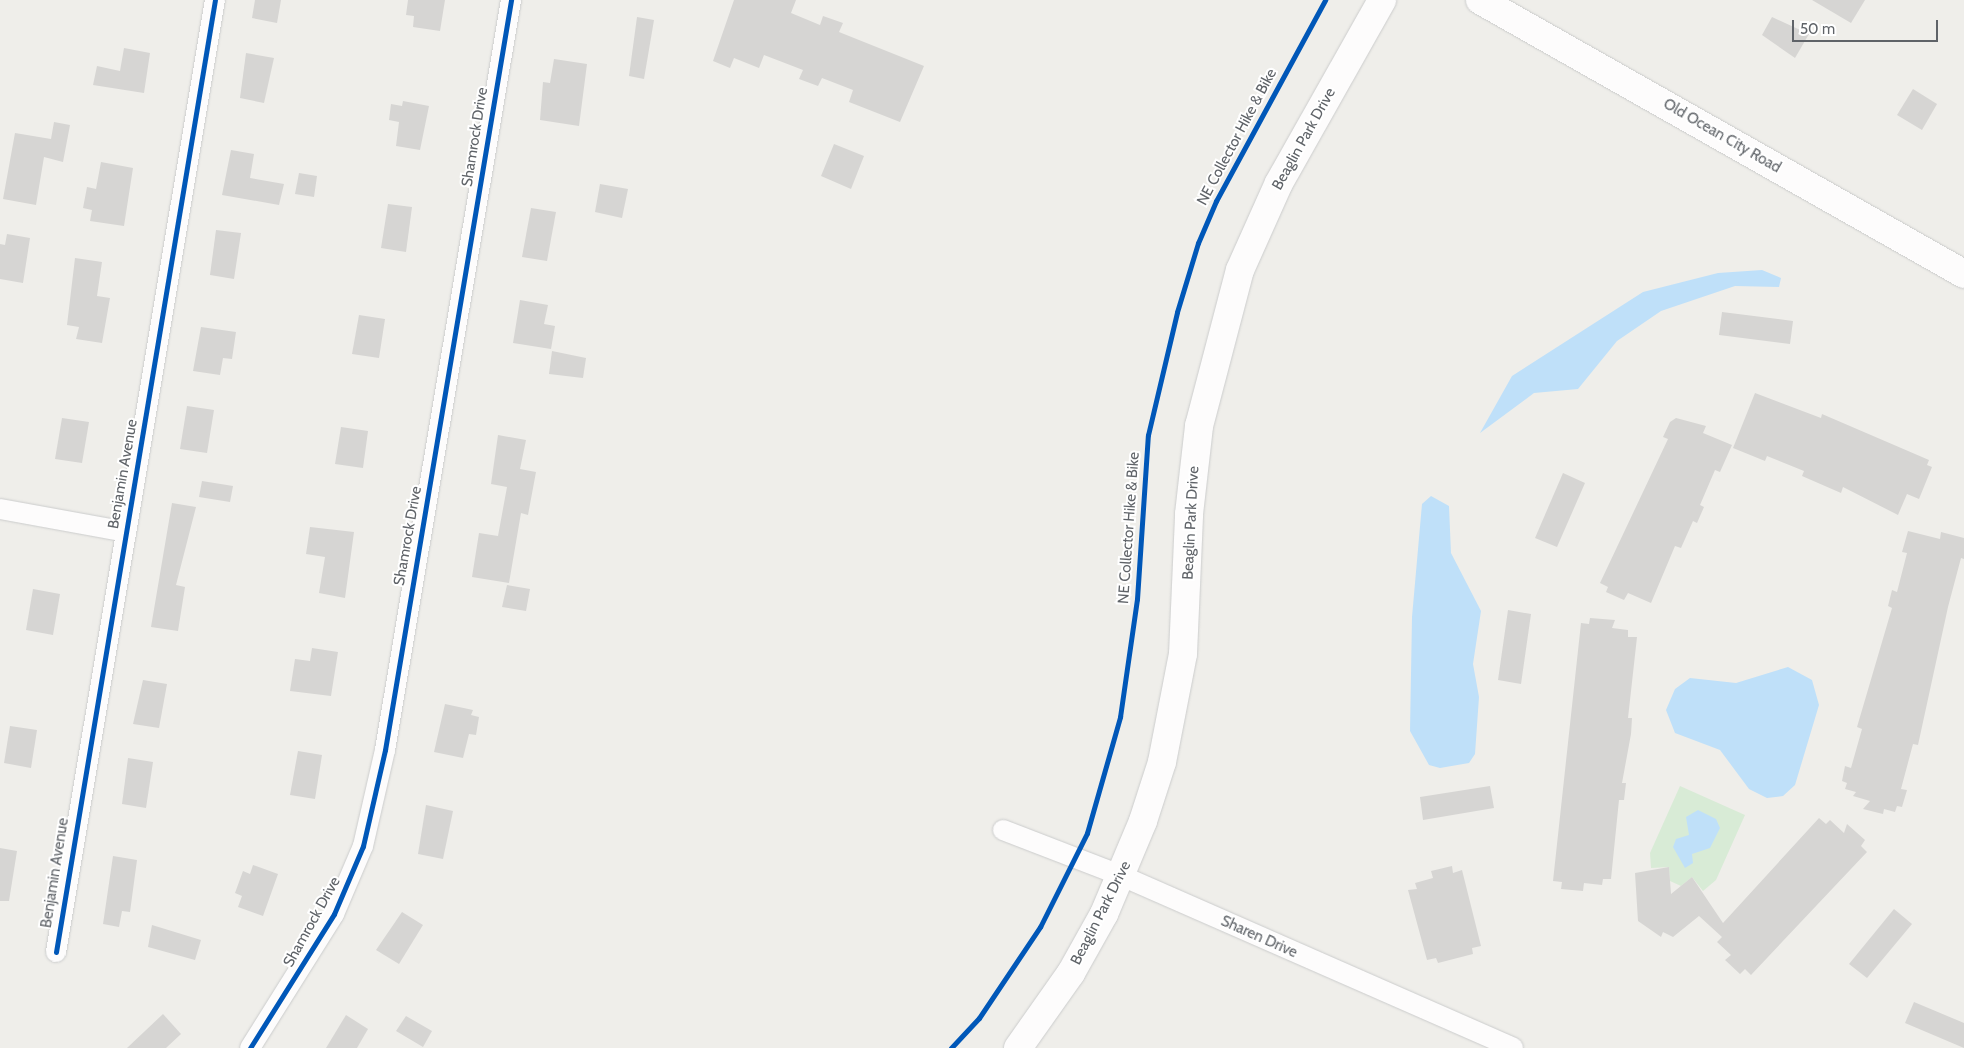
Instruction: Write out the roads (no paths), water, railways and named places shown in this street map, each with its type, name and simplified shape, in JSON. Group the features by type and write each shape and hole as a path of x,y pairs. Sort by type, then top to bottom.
{"main road":[{"name":"Beaglin Park Drive","path":"1018,1048 1071,973 1122,876 1154,790 1177,694 1199,426 1229,302 1267,205 1382,0"},
{"name":"Old Ocean City Road","path":"1480,0 1964,274"}],"street":[{"name":"Benjamin Avenue","path":"56,952 215,0"},
{"name":"Shamrock Drive","path":"250,1048 334,914 362,846 385,750 511,0"},
{"path":"0,509 126,532"},
{"name":"Sharen Drive","path":"1003,830 1122,876 1513,1048"}],"water":[{"path":"1762,270 1781,278 1779,287 1735,286 1661,311 1617,341 1578,389 1534,393 1480,433 1512,376 1643,292 1718,273"},
{"path":"1431,496 1449,506 1451,553 1481,611 1473,664 1479,697 1475,754 1469,763 1440,768 1429,765 1410,731 1412,617 1422,504"},
{"path":"1788,667 1812,680 1819,705 1795,785 1783,796 1767,798 1749,789 1720,750 1675,733 1666,710 1675,689 1690,678 1736,683"},
{"path":"1698,810 1716,819 1720,828 1710,848 1692,854 1693,863 1685,868 1673,847 1676,839 1689,835 1686,817"}]}
